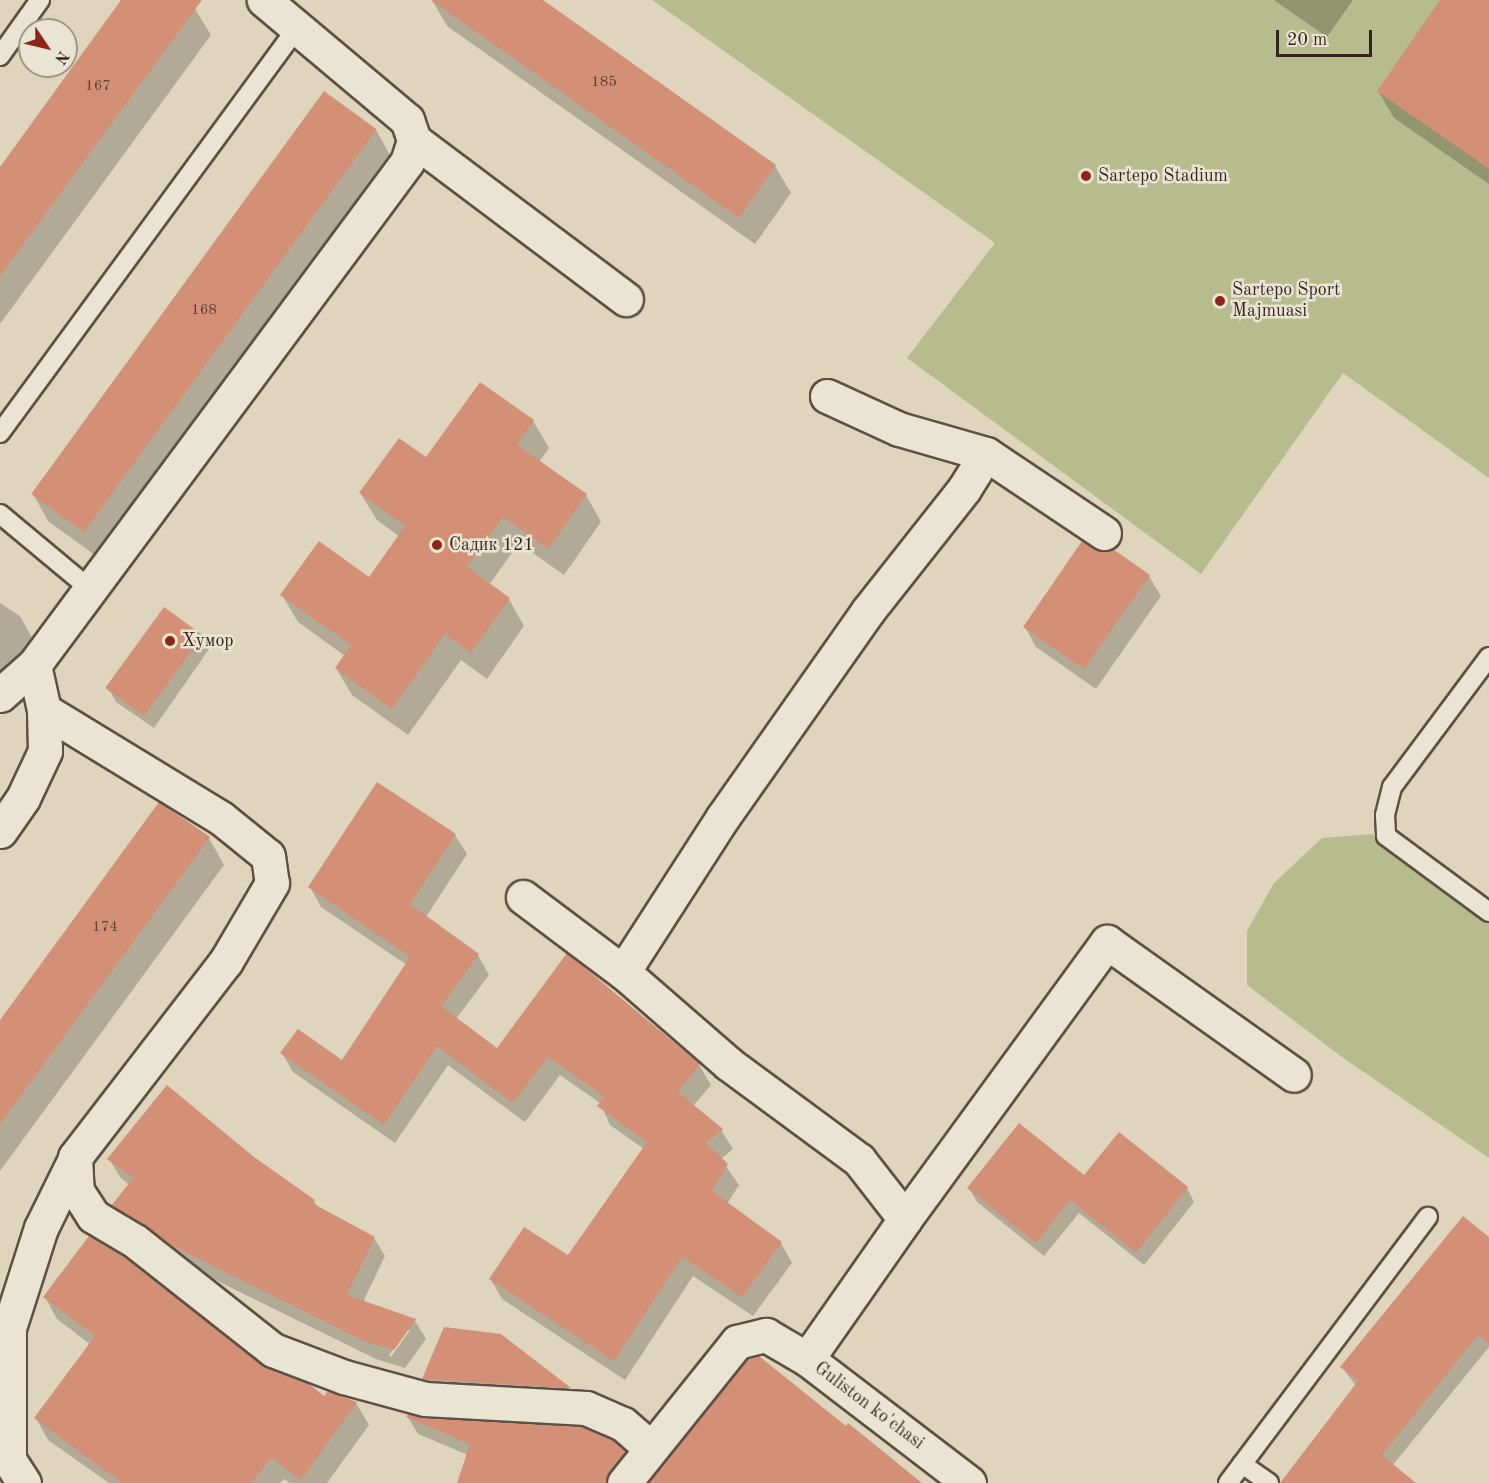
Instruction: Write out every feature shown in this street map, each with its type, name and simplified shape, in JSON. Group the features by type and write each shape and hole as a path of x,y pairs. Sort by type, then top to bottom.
{"street":[{"path":"264,0 406,120 414,140 626,299"},
{"path":"0,694 34,665 408,162 414,140"},
{"path":"828,396 899,429 987,454 1104,533"},
{"path":"623,972 723,818 867,612 964,489 987,454"},
{"path":"0,831 23,798 45,751 44,710 34,665"},
{"path":"24,1483 9,1460 9,1328 41,1228 75,1157 226,961 272,884 268,856 221,818 44,710"},
{"path":"523,897 623,972 729,1064 859,1160 905,1219"},
{"path":"807,1359 905,1219 1107,942 1294,1075"},
{"path":"75,1157 77,1191 93,1216 135,1241 273,1350 344,1377 425,1399 586,1408 623,1424 651,1448 624,1483"},
{"name":"Guliston ko'chasi","path":"651,1448 737,1342 766,1335 807,1359 969,1483"}],"lane":[{"path":"0,56 40,0"},
{"path":"0,433 297,28"},
{"path":"0,514 90,589"},
{"path":"1489,657 1392,788 1385,815 1386,836 1489,912"},
{"path":"1228,1483 1428,1217"},
{"path":"1242,1464 1269,1483"}],"green space":[{"name":"Sartepo Sport Majmuasi","path":"652,0 1489,0 1489,478 1343,373 1201,574 907,358 995,243"},
{"path":"1373,834 1489,916 1489,1158 1342,1057 1247,985 1247,931 1274,883 1322,838"}],"building":[{"path":"121,0 202,0 0,276 0,167 64,78 78,78 78,59"},
{"path":"431,0 543,0 776,165 739,218"},
{"path":"1440,0 1489,0 1489,169 1377,91"},
{"path":"324,91 377,129 84,532 31,494"},
{"name":"Садик 121","path":"480,382 534,420 517,445 587,494 548,549 503,517 467,567 510,598 471,653 445,634 392,709 335,668 351,645 280,595 319,541 369,577 405,526 359,493 399,438 426,457"},
{"path":"1082,541 1102,552 1113,549 1150,575 1084,669 1023,627"},
{"path":"164,607 203,635 144,716 105,688"},
{"path":"377,782 456,834 410,904 479,954 441,1006 497,1048 567,953 700,1064 678,1092 723,1129 706,1143 728,1164 712,1191 782,1242 742,1297 682,1257 614,1361 489,1279 524,1227 568,1255 647,1142 597,1106 604,1096 548,1057 513,1103 437,1046 384,1125 280,1053 298,1029 342,1060 410,957 308,887"},
{"path":"159,802 210,837 0,1124 0,1020"},
{"path":"167,1085 254,1157 315,1200 312,1203 375,1237 347,1295 416,1319 394,1350 364,1341 169,1244 112,1205 133,1178 107,1159"},
{"path":"1019,1123 1084,1175 1119,1132 1188,1187 1136,1253 1070,1200 1036,1243 967,1188"},
{"path":"1463,1216 1489,1237 1489,1344 1478,1335 1382,1455 1416,1483 1280,1483 1358,1381 1340,1367"},
{"path":"89,1236 124,1256 262,1365 308,1383 324,1396 328,1391 357,1402 301,1480 271,1458 251,1483 122,1483 34,1418 95,1336 43,1297"},
{"path":"444,1327 501,1334 571,1388 422,1379"},
{"path":"759,1356 846,1426 848,1423 922,1483 648,1483 748,1359"},
{"path":"408,1414 582,1427 613,1440 626,1451 609,1472 606,1483 457,1483 470,1444 406,1417"}],"place":[{"name":"Sartepo Stadium","path":"1086,176"},
{"name":"Sartepo Sport Majmuasi","path":"1220,301"},
{"name":"Садик 121","path":"437,545"},
{"name":"Хумор","path":"170,641"}]}
